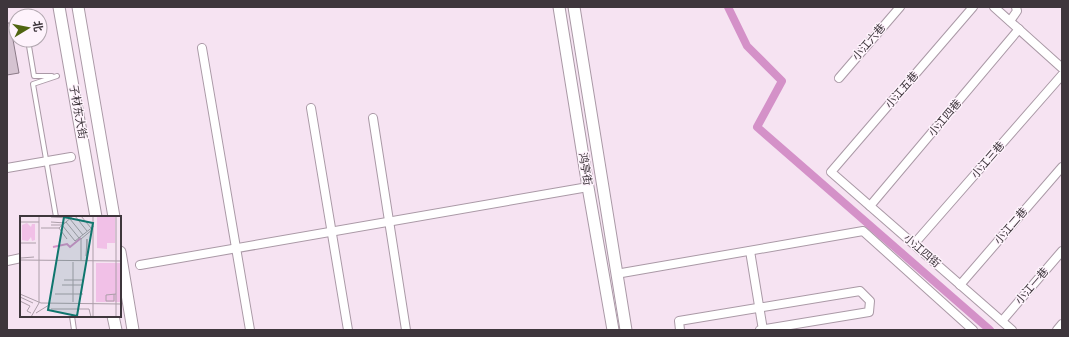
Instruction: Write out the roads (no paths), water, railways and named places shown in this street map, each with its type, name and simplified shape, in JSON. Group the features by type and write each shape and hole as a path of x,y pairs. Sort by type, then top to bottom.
{"street":[{"name":"子材东大街","path":"59,7 96,216"},
{"name":"子材东大街","path":"78,7 114,216"},
{"name":"鸿亭街","path":"559,7 613,330"},
{"name":"鸿亭街","path":"574,7 626,330"},
{"name":"小江六巷","path":"839,78 900,7"},
{"name":"小江五巷","path":"831,172 973,7"},
{"path":"994,7 1062,68"},
{"path":"1010,21 1017,11 1016,7"},
{"name":"小江四巷","path":"870,206 1019,30"},
{"path":"202,48 250,330"},
{"name":"小江三巷","path":"914,244 1062,75"},
{"path":"311,108 348,330"},
{"path":"373,118 406,330"},
{"path":"7,168 71,157"},
{"name":"小江二巷","path":"960,284 1062,167"},
{"name":"小江四街","path":"831,172 1012,330"},
{"path":"140,265 588,186"},
{"path":"616,274 863,231 973,330"},
{"path":"680,330 679,321 759,307 860,291 870,301 869,312 762,330 759,307 750,250"},
{"name":"小江一巷","path":"1002,321 1062,250"},
{"path":"7,261 20,258"},
{"path":"121,258 133,330"},
{"path":"113,317 116,330"},
{"path":"1057,330 1062,324"}],"lane":[{"path":"29,48 34,76 57,76 33,84 56,216"},
{"path":"72,317 74,330"}],"waterway":[{"path":"728,7 747,46 782,81 757,127 990,330"}]}
